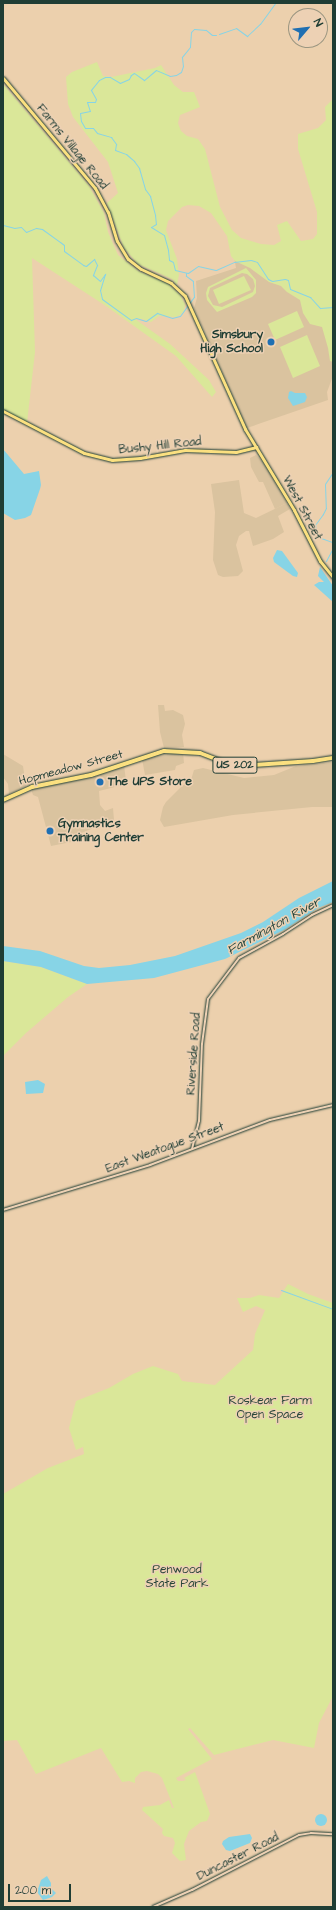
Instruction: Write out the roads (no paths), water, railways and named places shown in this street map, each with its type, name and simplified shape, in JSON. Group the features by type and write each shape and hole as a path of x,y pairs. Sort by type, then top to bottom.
{"highway":[{"name":"Hopmeadow Street","path":"3,800 32,787 91,775 164,751 200,753 228,764 239,766 313,761 333,758"}],"main road":[{"name":"Farms Village Road","path":"3,78 95,188 108,212 117,241 128,259 138,268 172,283 181,292 189,304 237,414 256,447"},
{"name":"Bushy Hill Road","path":"3,411 84,453 112,460 185,450 238,452 256,447"},
{"name":"West Street","path":"256,447 294,510 320,561 333,577"}],"street":[{"name":"Riverside Road","path":"192,1149 199,1121 202,1045 208,999 239,958 283,934 314,914 333,905"},
{"name":"East Weatogue Street","path":"3,1210 150,1165 270,1120 333,1105"},
{"name":"Duncaster Road","path":"153,1907 192,1890 299,1835 305,1833 333,1834"}],"water":[{"path":"291,391 295,393 305,393 307,397 305,402 293,406 288,398 289,392"},
{"path":"3,449 24,474 39,471 41,485 40,489 31,515 25,518 15,520 3,513"},
{"path":"277,550 282,551 298,573 297,577 293,576 274,562 273,558"},
{"path":"320,567 333,586 333,602 314,585 319,582 324,582 318,576"},
{"name":"Farmington River","path":"333,881 333,902 318,908 284,930 225,959 154,978 87,984 41,967 3,961 3,946 40,951 84,966 99,968 130,965 175,956 241,933 263,922 299,898"},
{"path":"38,1080 45,1084 43,1093 26,1094 25,1082"},
{"path":"321,1814 325,1816 327,1820 325,1824 321,1826 317,1824 315,1820 317,1816"},
{"path":"250,1834 252,1838 250,1843 230,1851 226,1850 222,1844 223,1841 229,1837"},
{"path":"47,1876 51,1883 51,1888 56,1893 52,1897 43,1900 37,1892 41,1880"}],"waterway":[{"path":"219,34 236,28 247,36 260,24 275,3"},
{"path":"216,35 212,35 206,30 194,29 191,32 190,47 182,57 183,66 181,72 176,75 170,76 156,70 144,80 134,73 129,79 120,83 110,77 105,77 99,80 91,90 96,99 95,102 87,102 90,111 80,113 81,121 85,128 93,128 97,133 111,137 116,144 115,150 126,154 139,168 145,189 150,196 155,215 156,224 151,227 164,235 169,260 173,262 175,270 188,273 198,266 216,270 234,262 251,260 257,262 268,279 272,281 288,280 290,289 310,297 320,308 333,307"},
{"path":"3,225 14,228 21,227 26,232 36,228 42,229 64,245 64,251 83,265 86,266 94,259 97,265 93,275 100,281 105,274 100,290 102,299 131,320 136,318 146,321 157,313 172,318 180,316 194,297 193,281 186,276 186,273"},
{"path":"333,472 325,484 326,508 315,525 317,535 332,542 333,547"},
{"path":"326,561 333,548"},
{"path":"281,1290 333,1309"}],"place":[{"name":"Simsbury High School","path":"271,342"},
{"name":"The UPS Store","path":"100,782"},
{"name":"Gymnastics Training Center","path":"50,831"}],"park label":[{"name":"Roskear Farm Open Space","path":"270,1408"},
{"name":"Penwood State Park","path":"177,1577"}]}
